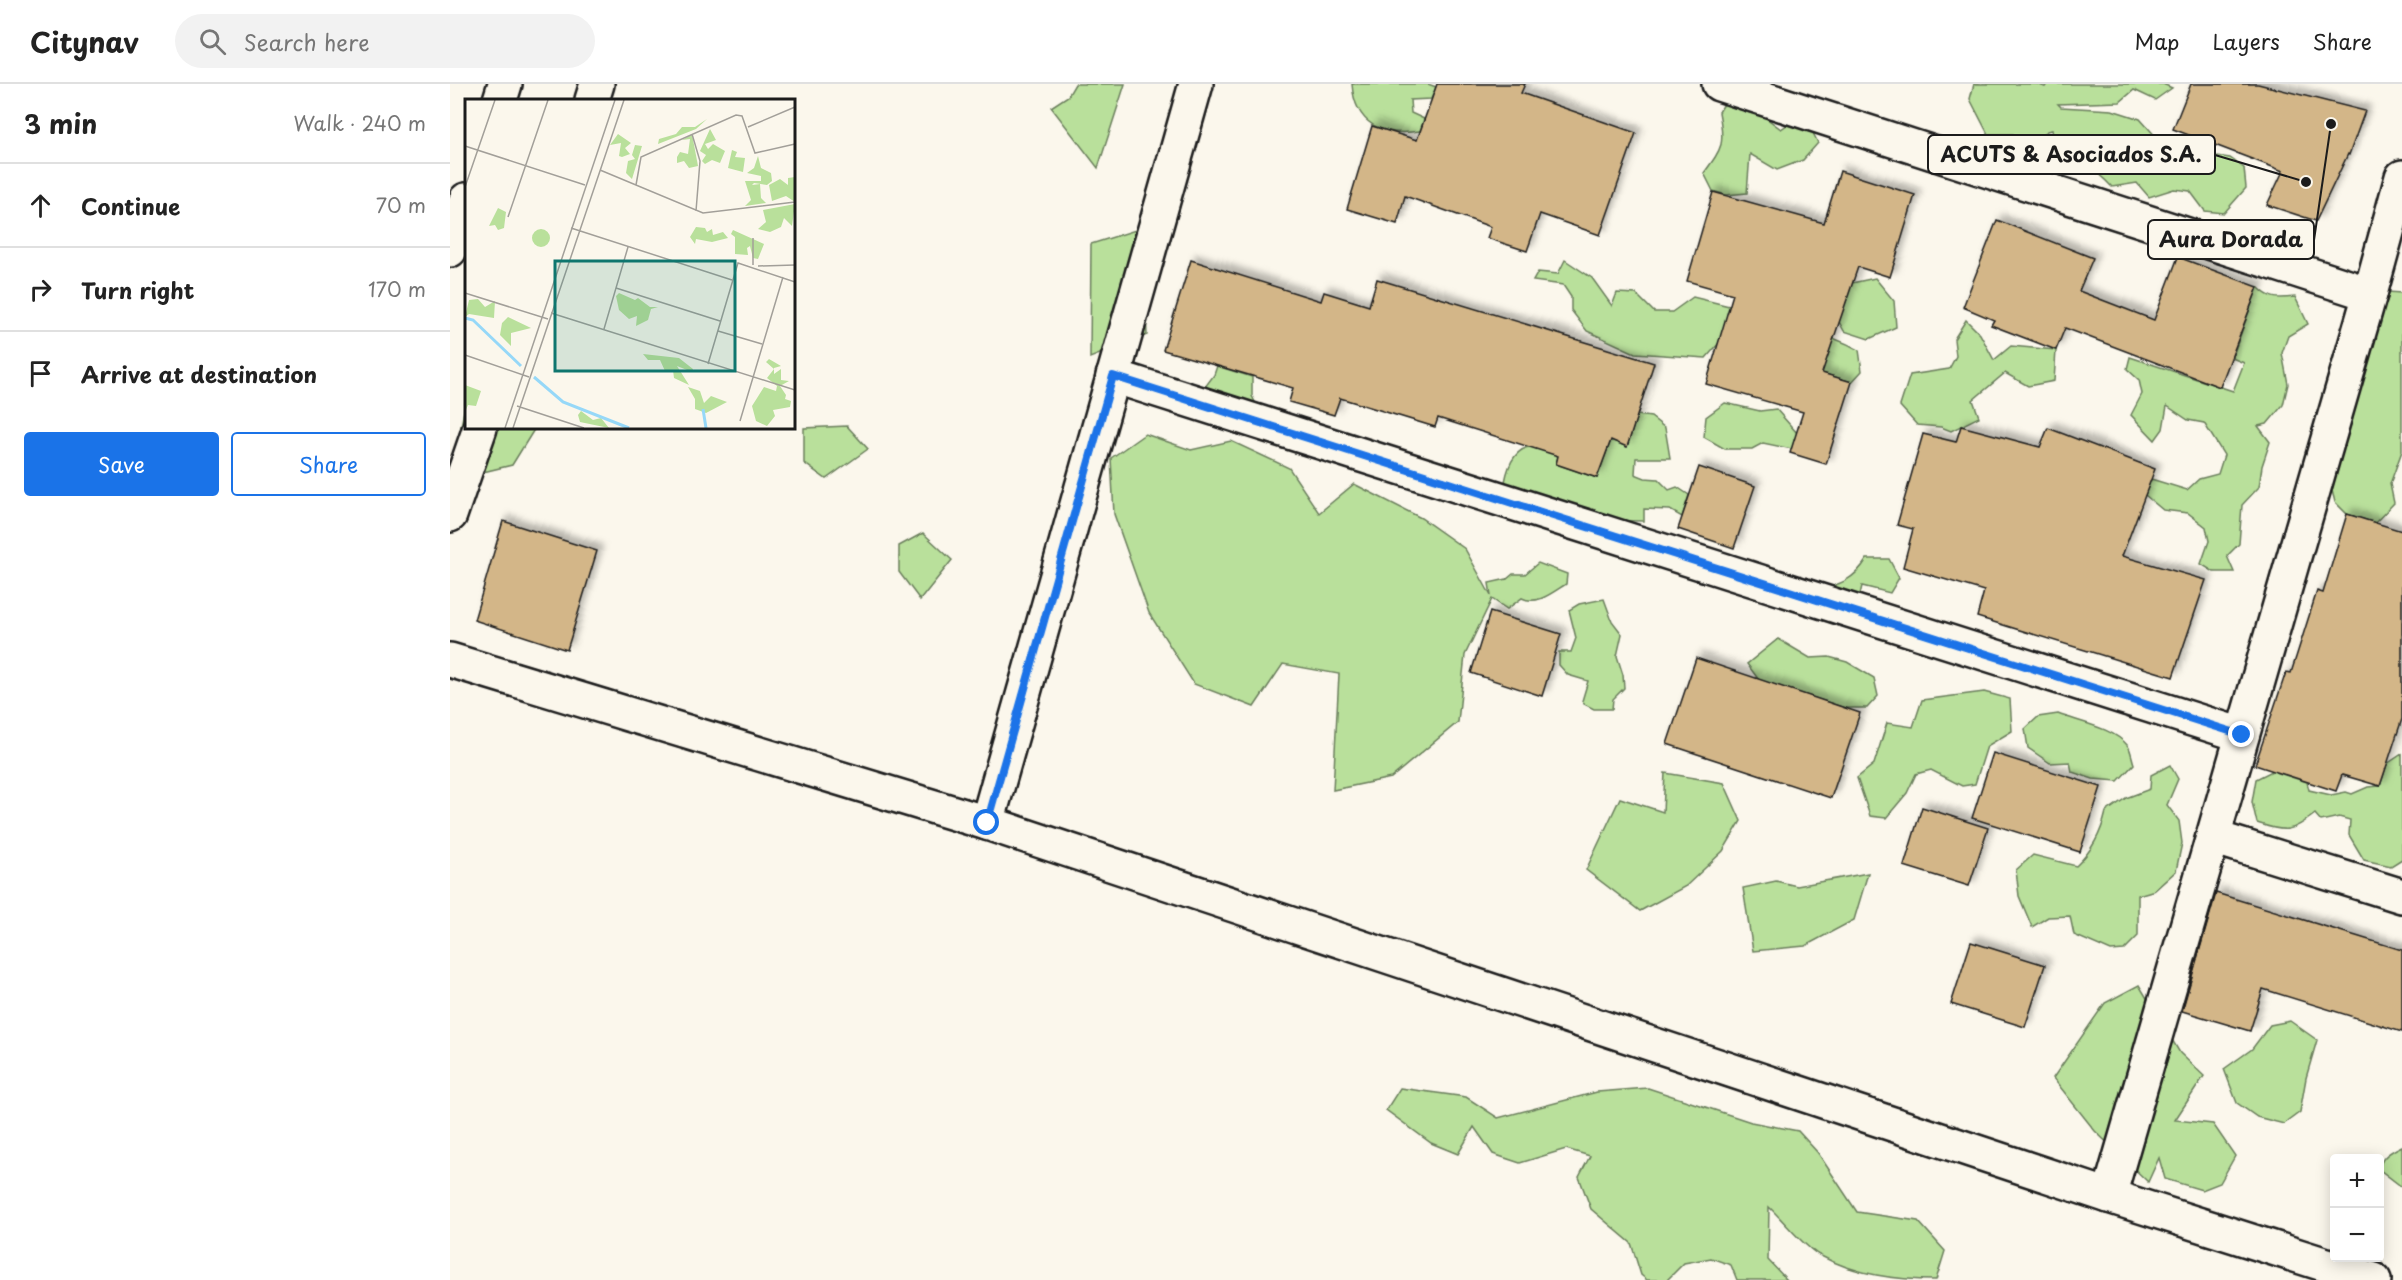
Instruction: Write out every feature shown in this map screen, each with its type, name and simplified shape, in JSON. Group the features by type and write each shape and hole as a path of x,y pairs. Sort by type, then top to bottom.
{"street":[{"path":"500,99 505,84"},
{"path":"592,99 597,84"},
{"path":"987,823 1196,84"},
{"path":"1719,84 2370,294"},
{"path":"2109,1196 2402,177"},
{"path":"450,250 465,203"},
{"path":"1113,376 2242,735"},
{"path":"450,515 480,429"},
{"path":"450,660 987,823 2109,1196 2374,1280"},
{"path":"2213,837 2402,896"}],"green space":[{"path":"1075,84 1125,84 1098,168 1051,107 1068,96"},
{"path":"1352,84 1428,84 1436,87 1431,99 1410,100 1411,113 1424,119 1420,131 1394,132 1383,130 1365,118 1354,98"},
{"path":"1974,84 2037,84 2045,87 2047,84 2163,84 2172,88 2155,100 2134,90 2120,102 2058,104 2061,107 2112,110 2140,119 2158,139 2187,152 2230,158 2244,168 2246,188 2224,213 2205,211 2190,191 2174,189 2149,197 2137,183 2112,187 2086,165 2056,151 2052,130 2047,131 2033,152 2022,149 2013,134 1988,134 1970,99"},
{"path":"1727,99 1762,115 1781,129 1794,120 1812,131 1818,143 1803,160 1777,170 1750,154 1747,193 1726,195 1713,191 1704,173 1721,145 1722,131 1719,112"},
{"path":"1142,228 1147,335 1090,358 1091,244"},
{"path":"1565,260 1592,278 1612,306 1617,293 1636,294 1654,312 1672,312 1693,297 1729,306 1738,319 1800,329 1845,343 1859,350 1862,371 1852,382 1719,343 1706,358 1635,353 1587,331 1571,310 1571,297 1563,285 1533,281 1538,272 1558,274"},
{"path":"1875,278 1894,301 1896,327 1869,339 1844,331 1836,316 1852,283"},
{"path":"2258,287 2275,298 2295,297 2308,324 2288,336 2282,353 2288,384 2283,405 2267,424 2258,426 2270,442 2262,466 2259,487 2242,505 2239,544 2227,556 2234,572 2214,572 2201,564 2209,541 2206,527 2188,513 2163,510 2145,495 2151,479 2187,490 2199,479 2218,474 2224,455 2204,423 2188,420 2167,406 2163,429 2155,440 2131,415 2142,394 2139,380 2127,369 2130,357 2233,391 2244,363 2232,358"},
{"path":"2387,292 2402,293 2402,451 2390,484 2394,503 2375,523 2347,514 2335,502 2330,483 2341,455 2338,445 2352,423 2354,407"},
{"path":"1966,320 1980,334 1994,360 2011,346 2056,350 2054,381 2028,386 2005,373 1973,400 1979,417 1951,431 1941,427 1917,425 1900,406 1910,375 1949,369 1956,356 1954,339"},
{"path":"1217,366 1252,377 1252,396 1257,406 1202,391 1214,375"},
{"path":"1725,403 1760,411 1776,409 1797,433 1792,449 1763,443 1752,449 1725,449 1704,437 1706,417"},
{"path":"465,406 465,429 534,429 512,465 450,480"},
{"path":"1637,415 1651,417 1665,428 1670,458 1636,458 1635,474 1658,479 1669,490 1677,487 1689,495 1682,517 1670,510 1644,509 1644,521 1581,520 1495,483 1505,482 1508,469 1518,453 1523,449 1536,446 1559,453 1556,464 1597,478 1611,440 1627,447"},
{"path":"847,426 868,449 826,479 804,463 804,428"},
{"path":"1145,434 1191,450 1231,441 1289,468 1319,513 1354,484 1421,518 1465,549 1491,596 1489,583 1507,579 1513,574 1525,574 1538,563 1567,574 1566,584 1539,599 1522,598 1507,609 1492,599 1465,655 1458,722 1391,778 1333,790 1339,674 1283,664 1254,707 1194,684 1149,613 1114,514 1111,458"},
{"path":"923,533 952,560 920,600 899,572 899,546"},
{"path":"1867,559 1889,559 1899,578 1890,593 1862,586 1858,603 1841,618 1818,618 1811,592 1836,585 1850,578"},
{"path":"1604,599 1612,621 1622,634 1617,656 1623,675 1624,688 1613,699 1612,709 1594,709 1582,701 1588,681 1568,675 1559,665 1559,652 1571,652 1576,638 1569,610 1579,604"},
{"path":"1778,639 1810,658 1829,657 1847,662 1874,678 1878,696 1867,708 1845,708 1759,680 1747,664"},
{"path":"1984,692 2010,699 2012,731 1987,746 1975,784 1962,786 1931,770 1916,774 1907,793 1886,818 1870,816 1857,778 1874,764 1887,723 1913,727 1922,700"},
{"path":"2058,714 2096,726 2122,740 2130,750 2134,764 2118,781 2093,779 2072,772 2070,762 2050,763 2028,748 2025,729 2038,717"},
{"path":"2402,754 2402,859 2391,866 2364,860 2349,835 2350,820 2339,817 2321,821 2315,814 2288,829 2257,823 2252,802 2256,779 2272,771 2307,782 2309,790 2331,795 2346,792 2352,794 2368,787 2380,786 2387,764"},
{"path":"2170,765 2178,779 2167,805 2179,821 2182,843 2176,871 2155,890 2138,895 2138,936 2124,950 2111,951 2074,935 2070,916 2048,917 2032,927 2019,896 2016,870 2033,855 2076,866 2095,842 2106,812 2126,798 2150,789 2151,775"},
{"path":"1665,773 1724,783 1741,821 1723,851 1686,886 1640,911 1586,870 1620,798 1663,812"},
{"path":"1868,873 1854,920 1805,946 1753,951 1743,888 1776,881 1797,886"},
{"path":"2139,985 2180,1053 2204,1076 2175,1120 2213,1124 2235,1156 2220,1183 2202,1190 2165,1179 2159,1158 2148,1182 2095,1131 2053,1078 2105,1003"},
{"path":"2290,1021 2317,1040 2306,1078 2300,1112 2284,1124 2257,1117 2237,1103 2224,1069 2252,1049 2270,1025"},
{"path":"1400,1088 1466,1097 1498,1118 1597,1092 1648,1088 1751,1122 1798,1131 1818,1153 1857,1212 1918,1221 1945,1251 1936,1280 1876,1275 1833,1262 1807,1246 1769,1207 1768,1260 1787,1280 1737,1280 1731,1265 1711,1258 1684,1263 1667,1280 1647,1280 1641,1275 1631,1243 1591,1209 1579,1177 1590,1156 1566,1149 1520,1163 1493,1154 1474,1127 1458,1154 1431,1143 1386,1110"},
{"path":"2402,1146 2402,1187 2384,1173 2384,1158"}],"building":[{"path":"1437,84 1525,84 1521,93 1636,133 1600,235 1540,214 1527,251 1487,238 1491,227 1405,196 1397,224 1347,209 1372,126 1417,140"},
{"path":"2191,84 2258,84 2365,111 2349,155 2316,221 2267,205 2283,171 2173,129"},
{"path":"1840,171 1915,195 1890,277 1858,267 1822,373 1852,382 1826,464 1790,453 1803,412 1706,384 1733,294 1687,281 1713,192 1824,223"},
{"path":"1997,220 2093,258 2079,291 2154,320 2178,257 2258,287 2220,387 2065,328 2056,350 1991,325 1994,320 1963,307"},
{"path":"1191,260 1321,301 1324,292 1369,306 1377,279 1654,363 1627,447 1611,440 1597,478 1556,464 1558,456 1438,418 1435,427 1340,398 1334,415 1289,402 1293,388 1163,350"},
{"path":"1961,426 2040,447 2048,428 2155,469 2122,556 2206,580 2173,677 1977,617 1984,591 1903,567 1913,529 1897,525 1923,434 1956,442"},
{"path":"1699,467 1755,486 1734,548 1678,529"},
{"path":"2347,514 2402,531 2402,719 2380,786 2342,775 2336,791 2255,765 2286,672 2291,673 2317,591 2323,593"},
{"path":"503,521 597,551 567,650 474,620"},
{"path":"1490,612 1561,634 1542,696 1471,673"},
{"path":"1696,658 1860,713 1831,798 1667,744"},
{"path":"1993,753 2101,787 2080,852 1972,818"},
{"path":"1922,807 1988,828 1969,886 1904,866"},
{"path":"2216,893 2402,950 2402,1032 2263,989 2250,1031 2182,1011"},
{"path":"1971,942 2045,965 2025,1027 1951,1004"}],"place":[{"name":"Aura Dorada","path":"2331,124"},
{"name":"ACUTS & Asociados S.A.","path":"2306,182"}],"route":[{"path":"987,823 1113,376 2242,735"}]}
